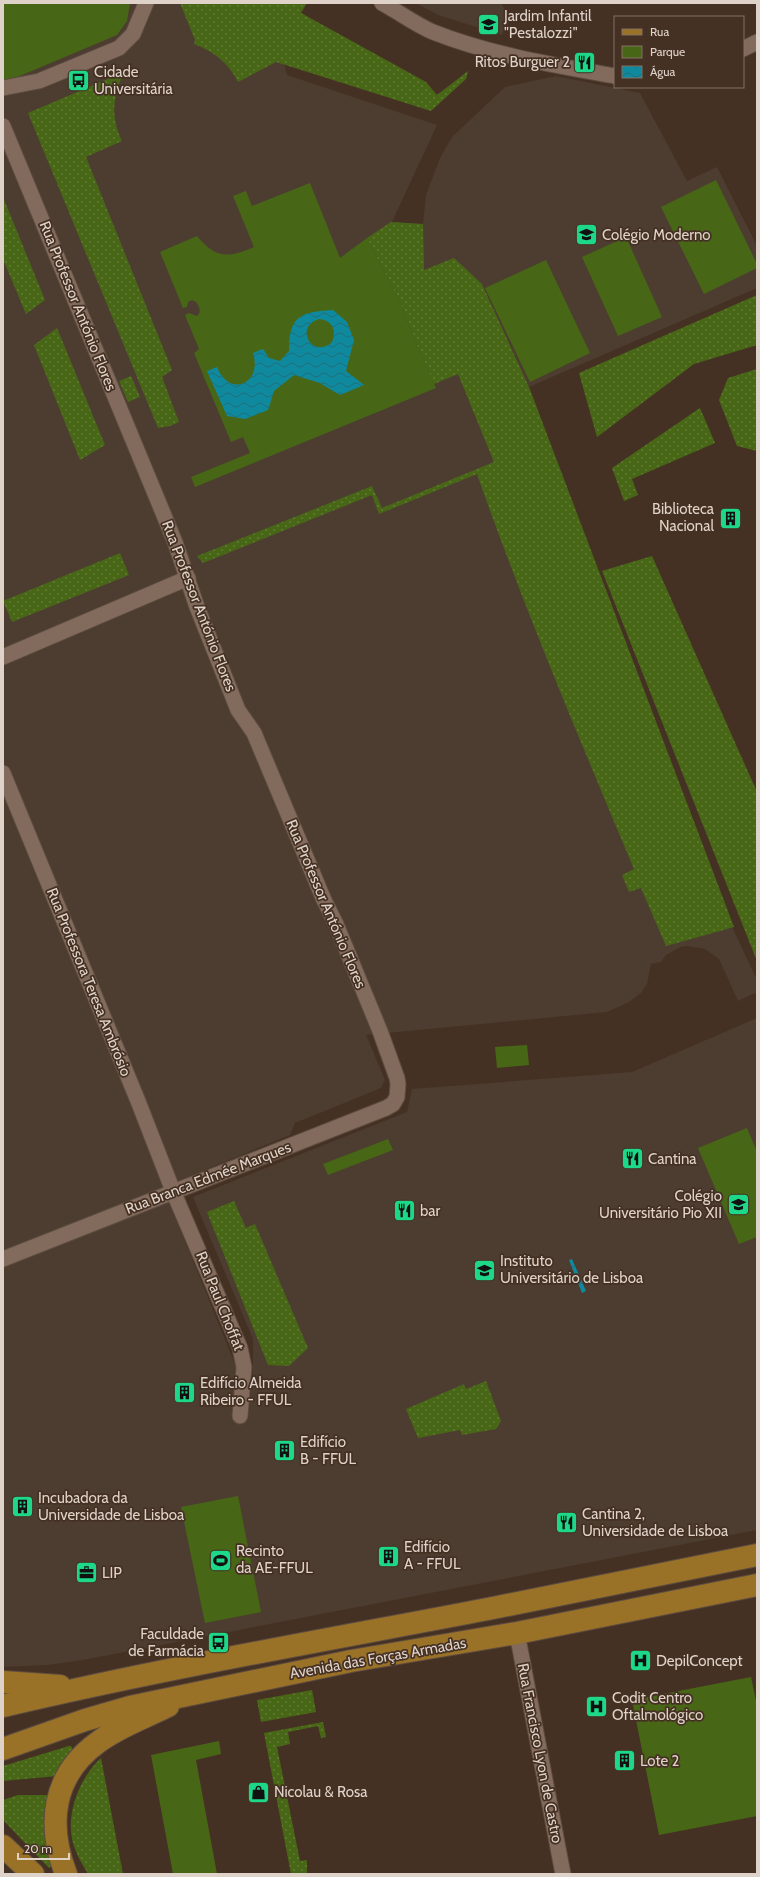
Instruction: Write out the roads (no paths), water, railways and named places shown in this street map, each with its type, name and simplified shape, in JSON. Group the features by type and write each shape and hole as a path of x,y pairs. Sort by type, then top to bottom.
{"main road":[{"name":"Avenida das Forças Armadas","path":"3,1706 83,1687 222,1658 489,1609 757,1555"},
{"name":"Avenida das Forças Armadas","path":"3,1749 130,1706 351,1661 517,1633 757,1586"},
{"path":"3,1682 83,1687"},
{"path":"66,1874 56,1842 55,1816 59,1794 74,1764 104,1738 194,1693"},
{"path":"3,1846 33,1874"}],"street":[{"path":"3,88 39,81 119,48 134,34 146,3"},
{"path":"382,3 432,31 484,48 552,64 614,76"},
{"path":"744,49 757,42"},
{"name":"Rua Professor António Flores","path":"3,126 176,542 200,614 238,710 254,733 380,1031 398,1084"},
{"path":"3,658 188,578"},
{"name":"Rua Professora Teresa Ambrósio","path":"3,773 173,1191"},
{"name":"Rua Branca Edmée Marques","path":"3,1259 388,1107 396,1100 398,1084"},
{"name":"Rua Paul Choffat","path":"173,1191 242,1356 244,1373 240,1416"},
{"name":"Rua Francisco Lyon de Castro","path":"517,1633 562,1874"}],"water":[{"path":"333,310 347,322 354,340 346,371 364,385 340,395 320,383 294,375 274,391 268,410 245,419 227,416 207,371 217,367 222,376 229,382 243,384 249,380 253,373 255,364 253,353 263,349 269,358 280,361 289,351 291,330 294,323 305,314","holes":["319,319 327,321 332,326 334,333 332,342 325,347 318,347 313,345 309,340 307,328 311,323"]},
{"path":"572,1259 586,1291 582,1293 569,1260"}],"place":[{"name":"Jardim Infantil \"Pestalozzi\"","path":"488,25"},
{"name":"Ritos Burguer 2","path":"585,62"},
{"name":"Cidade Universitária","path":"78,81"},
{"name":"Colégio Moderno","path":"587,235"},
{"name":"Biblioteca Nacional","path":"730,518"},
{"name":"Cantina","path":"632,1159"},
{"name":"Colégio Universitário Pio XII","path":"738,1205"},
{"name":"bar","path":"404,1211"},
{"name":"Instituto Universitário de Lisboa","path":"485,1270"},
{"name":"Edifício Almeida Ribeiro - FFUL","path":"185,1392"},
{"name":"Edifício B - FFUL","path":"285,1451"},
{"name":"Incubadora da Universidade de Lisboa","path":"23,1507"},
{"name":"Cantina 2, Universidade de Lisboa","path":"566,1523"},
{"name":"Edifício A - FFUL","path":"388,1556"},
{"name":"Recinto da AE-FFUL","path":"221,1560"},
{"name":"LIP","path":"86,1573"},
{"name":"Faculdade de Farmácia","path":"219,1643"},
{"name":"DepilConcept","path":"641,1661"},
{"name":"Codit Centro Oftalmológico","path":"596,1707"},
{"name":"Lote 2","path":"624,1761"},
{"name":"Nicolau & Rosa","path":"259,1792"}]}
